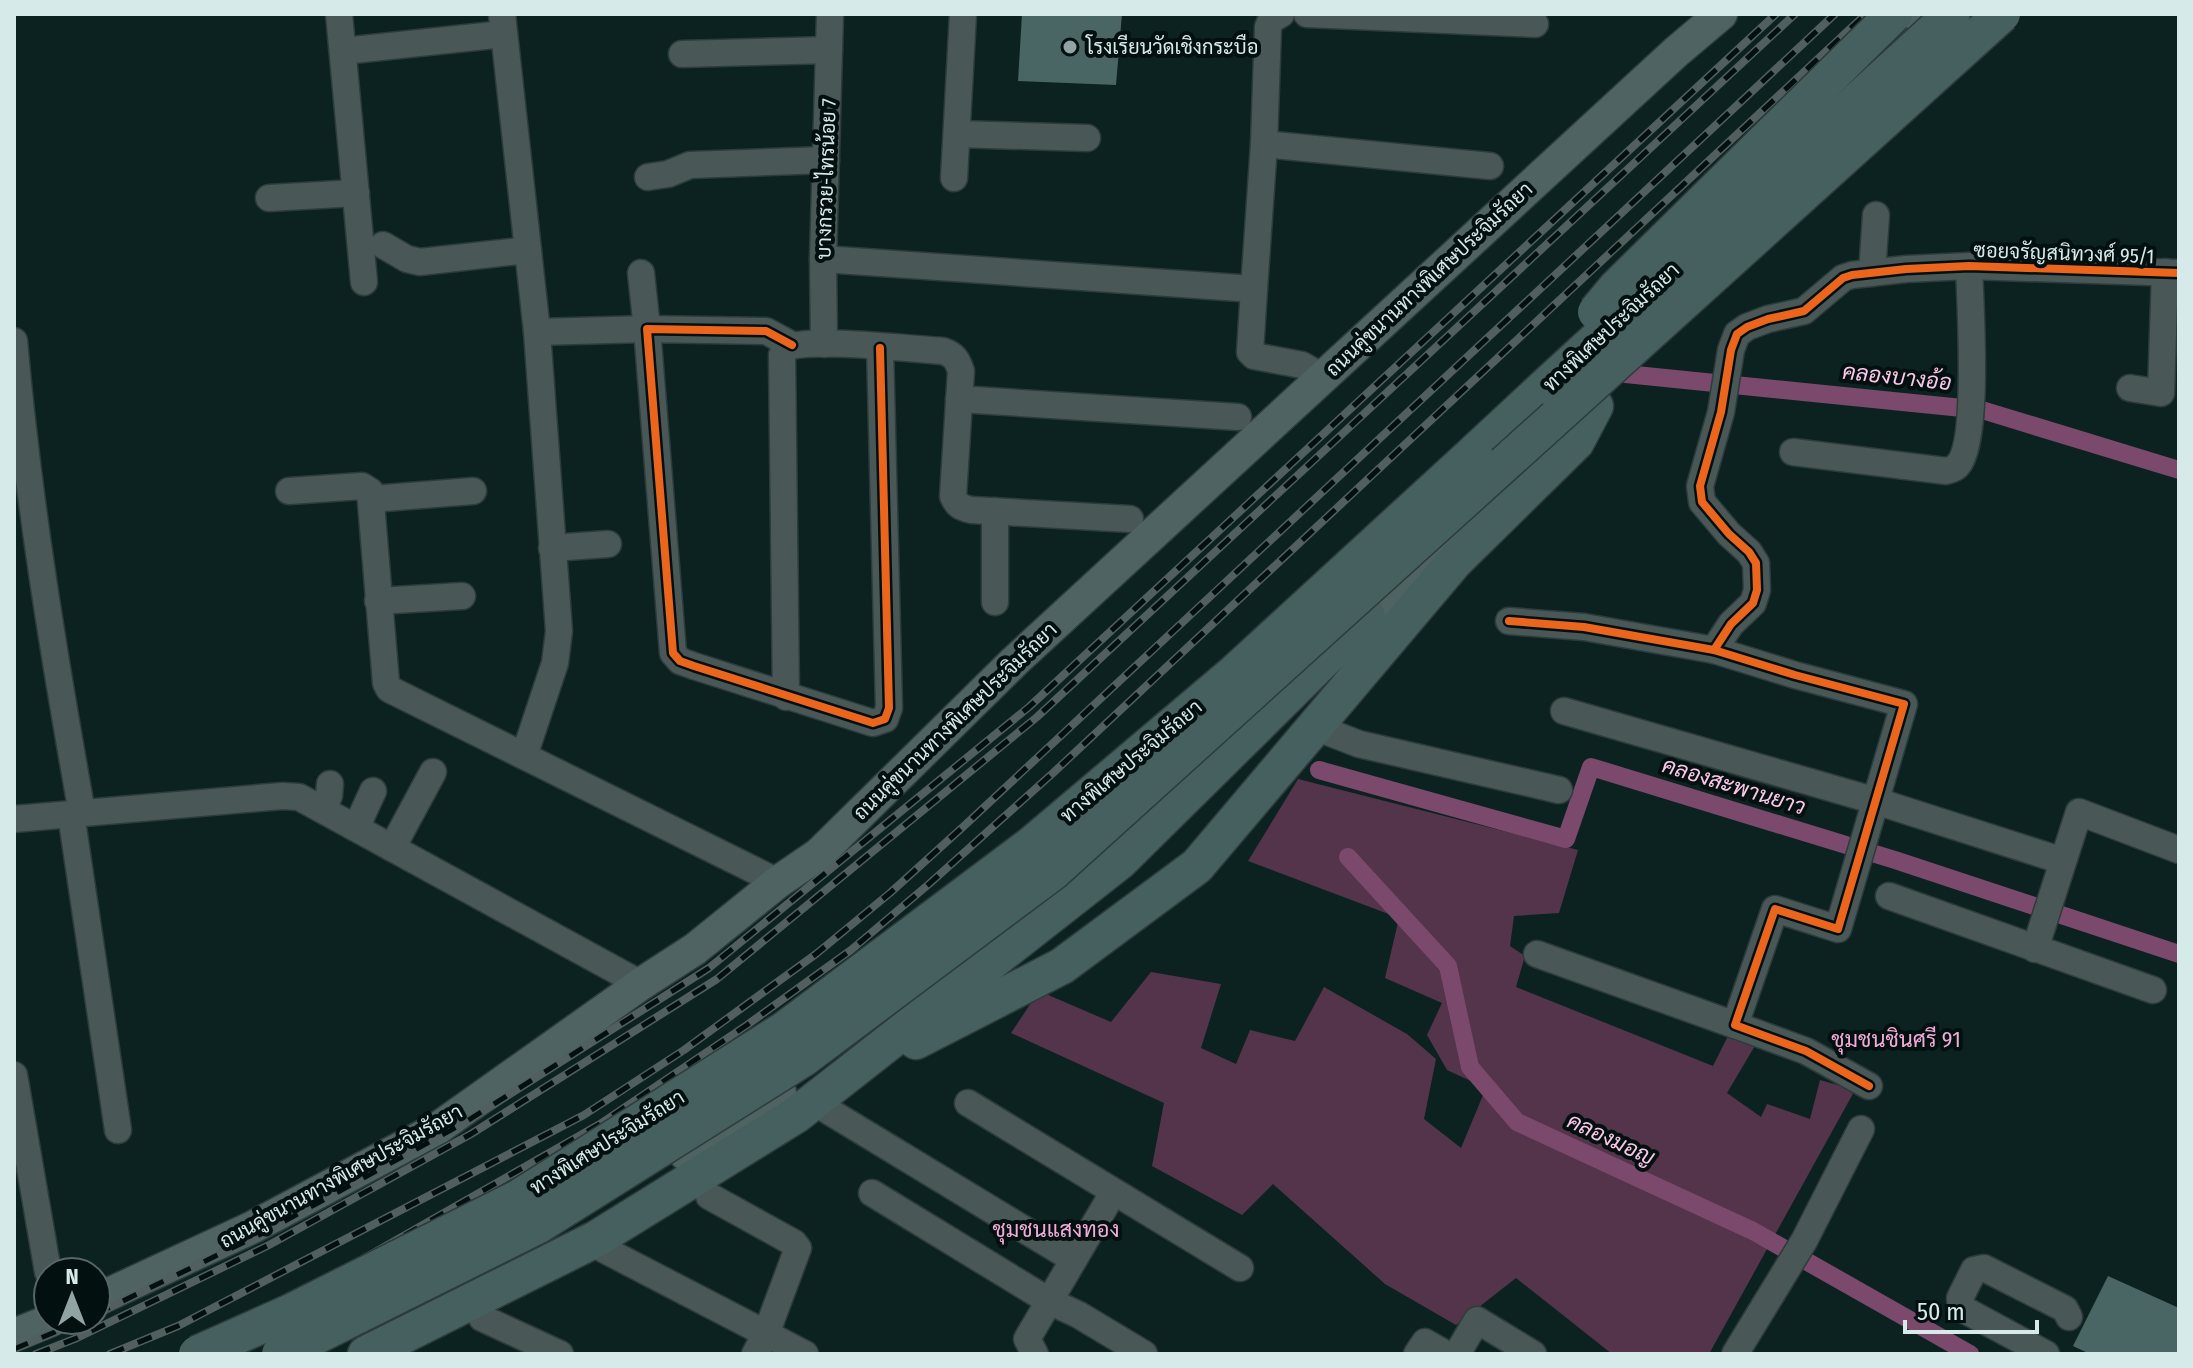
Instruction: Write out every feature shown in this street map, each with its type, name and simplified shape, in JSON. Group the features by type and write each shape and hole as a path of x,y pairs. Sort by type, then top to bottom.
{"highway":[{"path":"1546,386 1583,327 1616,288 1894,14"},
{"name":"ทางพิเศษประจิมรัถยา","path":"197,1354 291,1312 520,1197 784,1030 1031,845 1221,685 1952,14"},
{"name":"ทางพิเศษประจิมรัถยา","path":"280,1354 537,1226 804,1058 1053,872 2002,14"},
{"path":"863,1063 909,1044 1062,966 1197,866 1455,561 1576,442 1604,397"},
{"path":"366,1354 596,1239 796,1115 1120,861 1351,614"}],"main road":[{"name":"ถนนคู่ขนานทางพิเศษประจิมรัถยา","path":"112,1293 253,1227 438,1128 695,949 778,882 819,854 994,681 1676,52 1721,14"},
{"path":"1351,614 1319,595 1322,574 1924,14"},
{"path":"294,1354 491,1256 579,1219 741,1119 793,1083 978,935 997,915 1013,860 1028,834 1231,657 1306,613 1351,614 1604,397 2014,14"},
{"path":"1764,166 1808,207"}],"street":[{"path":"339,14 364,282"},
{"name":"บางกรวย-ไทรน้อย 7","path":"824,344 823,259 830,14"},
{"path":"954,178 963,14"},
{"path":"1281,14 1271,20 1268,27 1264,144 1250,352 1254,356 1302,365 1323,377"},
{"path":"1307,14 1535,24"},
{"path":"343,51 503,24 537,332 558,647 524,756"},
{"path":"682,54 829,50"},
{"path":"957,134 1087,138"},
{"path":"1264,144 1490,166"},
{"path":"648,177 668,174 690,165 826,160"},
{"path":"269,198 356,193"},
{"path":"1714,650 1731,624 1753,603 1757,582 1756,563 1702,502 1700,486 1721,412 1737,334 1768,319 1804,311 1836,283 1862,274 1876,215"},
{"path":"383,245 407,259 420,262 528,250"},
{"path":"823,259 1254,289"},
{"path":"1793,452 1946,471 1959,465 1970,428 1969,266"},
{"name":"ซอยจรัญสนิทวงศ์ 95/1","path":"1862,274 1969,266 2172,272"},
{"path":"2130,388 2170,396 2172,272"},
{"path":"641,273 673,653 680,661 694,666 873,723 885,719 889,708 880,348"},
{"path":"537,332 647,329 766,331 792,345"},
{"path":"14,341 46,610 118,1130"},
{"path":"786,697 782,355 785,348 824,344 952,354 961,371 953,496 962,508 1130,519"},
{"path":"959,399 1238,417"},
{"path":"289,491 362,486 370,491 378,601 389,689 778,882"},
{"path":"372,499 473,491"},
{"path":"995,511 995,602"},
{"path":"552,548 608,544"},
{"path":"378,601 462,596"},
{"path":"1509,621 1584,627 1714,650 1904,704 1838,929 1775,909 1735,1025"},
{"path":"1564,711 2061,868"},
{"path":"1315,727 1359,744 1559,790"},
{"path":"392,848 433,772"},
{"path":"14,819 76,814 281,785 299,797 325,796 356,828 641,984"},
{"path":"356,828 373,791"},
{"path":"2036,948 2079,812 2179,850"},
{"path":"1889,896 2153,990"},
{"path":"1537,954 1806,1051 1869,1086"},
{"path":"14,1075 45,1256"},
{"path":"968,1103 1240,1268"},
{"path":"822,1107 1073,1259"},
{"path":"1735,1354 1804,1241 1861,1129"},
{"path":"872,1193 1049,1301 1144,1354"},
{"path":"1035,1354 1027,1339 1113,1193"},
{"path":"709,1196 798,1248 760,1344"},
{"path":"603,1249 760,1344 805,1354"},
{"path":"2046,1354 1961,1308 1960,1298 1974,1270 1984,1268 2065,1309 2069,1317"},
{"path":"482,1318 560,1354"},
{"path":"1457,1354 1477,1320 1533,1354"},
{"path":"1417,1354 1425,1342 1446,1354"}],"shaded area":[{"path":"1298,779 1578,850 1559,913 1514,916 1510,946 1525,956 1516,987 1713,1066 1728,1036 1756,1044 1727,1093 1761,1117 1767,1104 1810,1119 1820,1080 1855,1090 1709,1354 1612,1354 1516,1278 1456,1325 1385,1284 1273,1184 1242,1215 1152,1166 1164,1103 1011,1033 1039,991 1111,1022 1151,972 1221,984 1201,1048 1236,1064 1250,1030 1295,1041 1324,987 1407,1034 1436,1059 1424,1119 1461,1148 1486,1088 1447,1070 1427,1035 1442,1003 1385,978 1399,918 1248,861"}],"building":[{"name":"โรงเรียนวัดเชิงกระบือ","path":"1022,14 1122,14 1116,85 1018,81"},
{"path":"2108,1276 2179,1308 2179,1354 2090,1354 2073,1346"}],"waterway":[{"name":"คลองบางอ้อ","path":"1606,372 1982,410 2179,470"},
{"name":"คลองสะพานยาว","path":"1319,770 1566,839 1591,767 1895,860 2179,954"},
{"name":"คลองมอญ","path":"1348,857 1448,966 1470,1067 1517,1122 1753,1231 1970,1354"}],"railway":[{"path":"112,1306 263,1233 464,1123 709,968 1029,707 1776,14"},
{"path":"36,1354 77,1338 269,1245 471,1134 717,979 1037,717 1795,14"},
{"path":"110,1354 178,1326 584,1115 684,1050 816,954 964,826 1835,14"},
{"path":"196,1354 600,1124 851,950 1053,773 1866,14"},
{"path":"14,1349 45,1336"}],"cycle path":[{"path":"1714,650 1731,624 1753,603 1757,590 1756,563 1702,502 1700,486 1721,412 1731,350 1737,334 1768,319 1804,311 1843,278 1852,275 1969,266 2179,273"},
{"path":"792,345 766,331 647,329 673,653 680,661 694,666 873,723 885,719 889,708 880,348"},
{"path":"1509,621 1584,627 1714,650 1904,704 1838,929 1775,909 1735,1025 1806,1051 1869,1086"}],"place":[{"name":"โรงเรียนวัดเชิงกระบือ","path":"1070,47"}],"district":[{"name":"ชุมชนชินศรี 91","path":"1896,1039"},
{"name":"ชุมชนแสงทอง","path":"1056,1229"}]}
